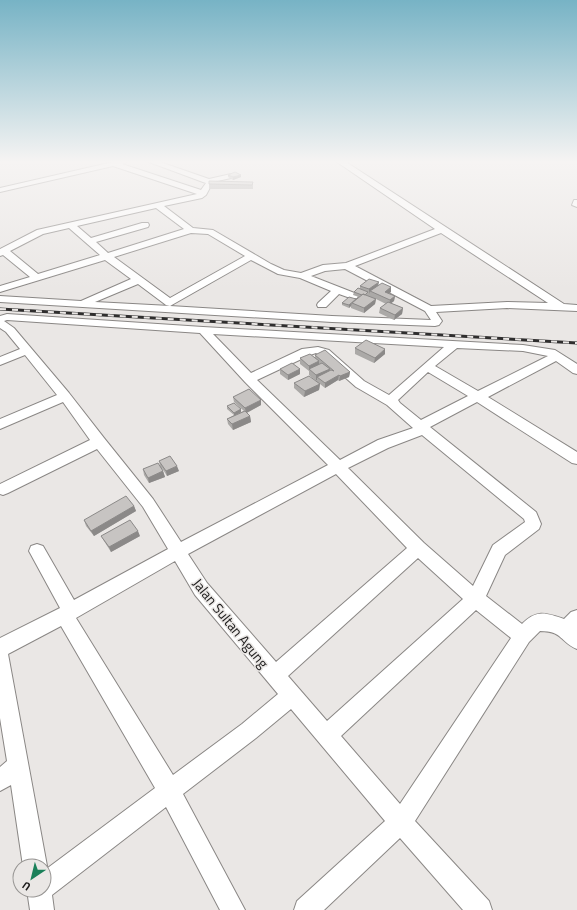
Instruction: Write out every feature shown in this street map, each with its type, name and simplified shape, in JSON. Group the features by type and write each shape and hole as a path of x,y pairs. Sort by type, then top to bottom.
{"street":[{"path":"404,204 561,307"},
{"path":"36,277 2,252 40,232 157,205 191,230"},
{"path":"71,225 105,255 173,306"},
{"path":"89,241 145,225"},
{"path":"0,289 105,255 191,230 210,232 281,272 302,276 353,296"},
{"path":"302,276 323,268 348,266 442,230"},
{"path":"173,306 252,256"},
{"path":"0,299 82,304 173,306 332,319 435,323 437,321 429,309 348,266"},
{"path":"82,304 138,280"},
{"path":"322,305 338,290"},
{"path":"429,309 507,305 577,308"},
{"path":"0,319 7,316 202,330 523,348 551,353 577,370"},
{"name":"Jalan Sultan Agung","path":"0,323 10,330 65,396 99,442 148,503 201,589 401,822 480,910"},
{"path":"202,330 418,548 476,599 523,636"},
{"path":"392,402 392,399 455,344"},
{"path":"249,379 306,352 318,349 325,353 360,384 392,402 394,406 531,516 533,520 532,526 496,554 476,599 327,735"},
{"path":"0,361 26,350"},
{"path":"0,648 67,613 254,510 339,468 383,444 422,428 477,396 557,356"},
{"path":"427,367 440,373 577,459"},
{"path":"0,424 65,396"},
{"path":"4,489 99,442"},
{"path":"275,675 418,548"},
{"path":"37,551 67,613 170,790 232,910"},
{"path":"306,910 401,822 523,636 536,622 548,622 573,629"},
{"path":"0,658 17,767 34,858"},
{"path":"52,880 249,731 292,695"},
{"path":"0,780 17,767"},
{"path":"40,898 42,910"}],"building":[{"path":"369,279 379,282 369,289 360,286"},
{"path":"382,283 391,287 385,292 395,296 390,300 370,291"},
{"path":"358,288 368,292 365,295 362,295 354,292"},
{"path":"363,294 376,299 364,308 352,303"},
{"path":"349,297 356,299 349,305 342,303"},
{"path":"388,302 403,308 395,315 380,308"},
{"path":"366,340 385,349 375,358 355,348"},
{"path":"325,350 350,372 340,376 339,375 325,383 317,377 331,370 334,371 315,355"},
{"path":"310,354 319,361 309,366 300,358"},
{"path":"292,363 300,369 288,375 280,369"},
{"path":"322,363 330,369 316,375 309,369"},
{"path":"309,376 320,384 305,391 294,383"},
{"path":"249,389 261,400 245,408 233,397"},
{"path":"234,403 241,409 234,413 227,406"},
{"path":"245,411 250,416 232,424 227,419"},
{"path":"170,456 177,466 166,471 159,461"},
{"path":"158,463 163,471 148,478 143,469"},
{"path":"126,496 134,506 91,531 84,520"},
{"path":"130,520 138,531 109,547 101,536"}],"railway":[{"path":"0,309 577,343"}]}
